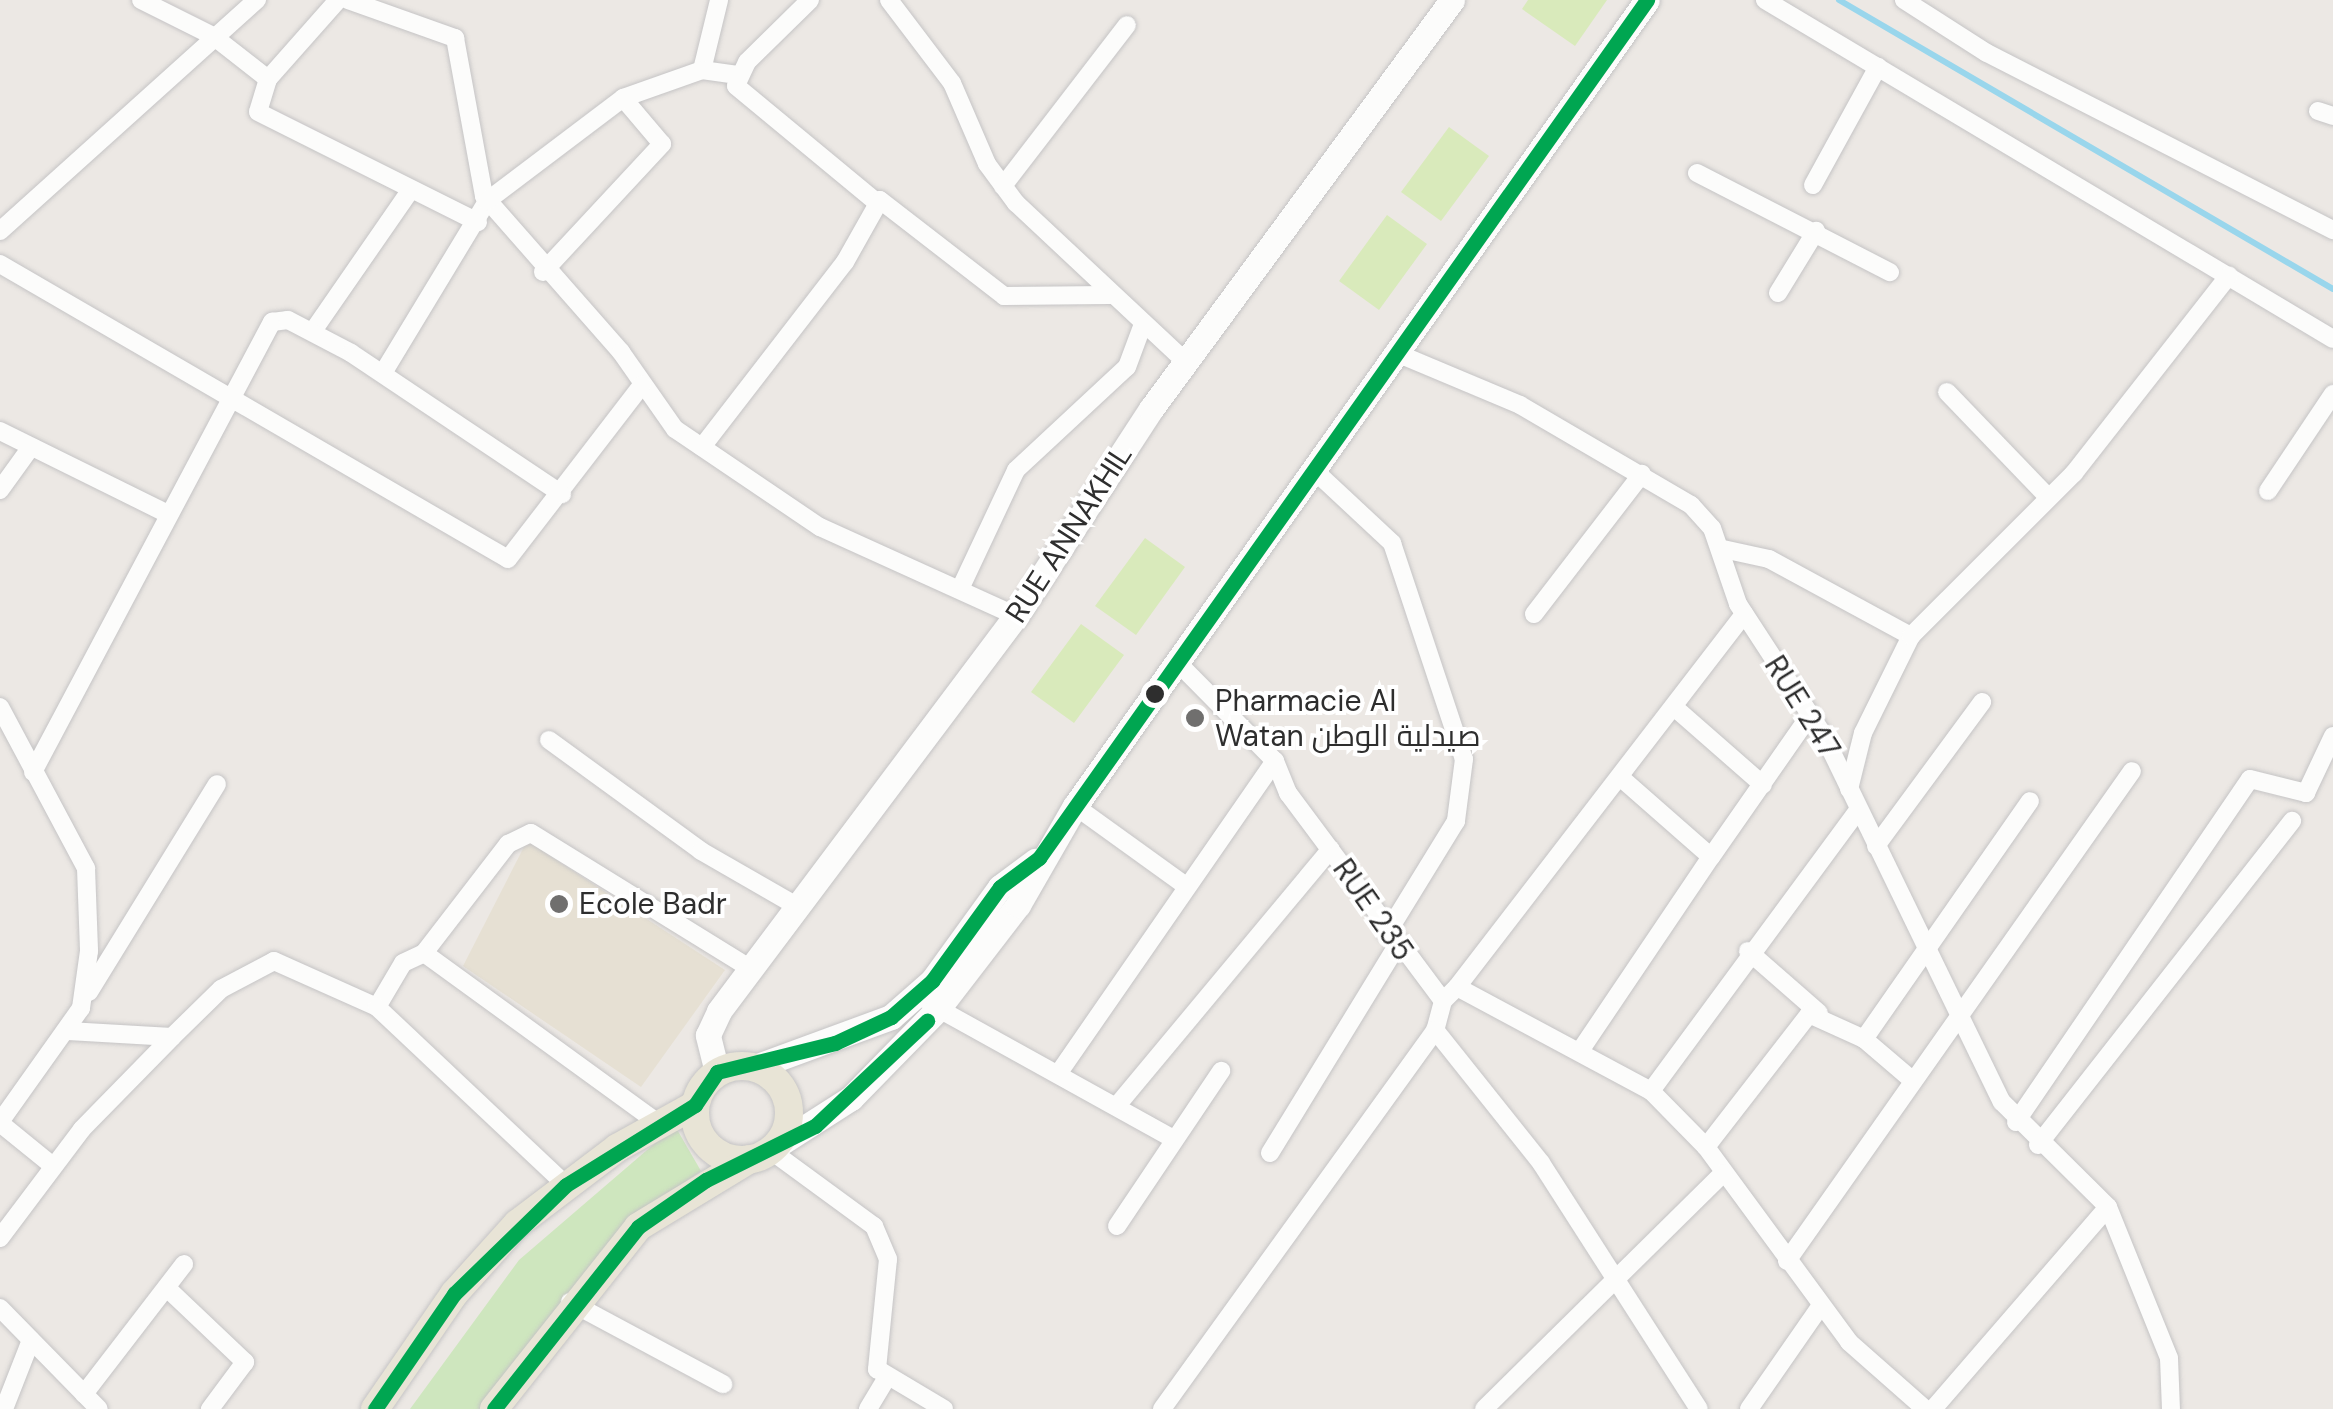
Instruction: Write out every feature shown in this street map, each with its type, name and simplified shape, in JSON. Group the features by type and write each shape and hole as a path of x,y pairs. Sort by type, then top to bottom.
{"main road":[{"name":"RUE ANNAKHIL","path":"717,1072 711,1024 795,905 1016,616 1185,362 1452,0"},
{"path":"494,1409 570,1302 638,1227 851,1098 927,1003 1018,906 1039,858 1075,806 1317,473 1394,352 1647,0"},
{"path":"376,1409 467,1279 566,1185 657,1122 695,1105 717,1072 754,1066 857,1034 927,1003"},
{"path":"754,1066 788,1100 766,1152"},
{"path":"695,1105 704,1142 766,1152"}],"street":[{"path":"141,0 213,36 268,79"},
{"path":"0,232 257,0"},
{"path":"338,0 268,79 258,112 408,194 478,222"},
{"path":"348,0 430,24 460,46 487,201 642,385 702,446 820,527 962,587 1016,616"},
{"path":"702,70 719,0"},
{"path":"738,75 810,0"},
{"path":"889,0 952,82 1003,186 1110,295 1185,362"},
{"path":"1764,0 2333,339"},
{"path":"1904,0 1987,53 2333,230"},
{"path":"1003,186 1126,25"},
{"path":"1813,184 1878,67"},
{"path":"383,373 478,222 487,201 623,98 702,70 738,75"},
{"path":"738,75 746,100 876,202 892,202 1004,296 1110,295"},
{"path":"543,272 662,144 623,98"},
{"path":"1697,173 1890,272"},
{"path":"313,331 408,194"},
{"path":"702,446 845,262 876,202"},
{"path":"1778,293 1816,231"},
{"path":"0,264 228,401 508,559 562,494 642,385"},
{"path":"1849,788 1864,733 1911,636 2048,497 2152,383 2229,275"},
{"path":"33,772 268,326 280,318 313,331 383,373 562,494"},
{"path":"962,587 1016,470 1127,366 1143,324"},
{"name":"RUE 247","path":"1394,352 1520,405 1691,505 1723,549 1744,614 1810,715 1849,788 1958,1018 2016,1122 2108,1207"},
{"path":"1947,392 2048,497"},
{"path":"2268,492 2333,394"},
{"path":"0,431 168,514"},
{"path":"0,490 31,448"},
{"path":"1270,1154 1456,822 1464,759 1392,542 1317,473"},
{"path":"1534,614 1642,474"},
{"path":"1723,549 1769,560 1911,636"},
{"path":"1162,1409 1435,1030 1450,994 1744,614"},
{"name":"RUE 235","path":"1180,665 1275,761 1392,940 1450,994"},
{"path":"1876,846 1982,702"},
{"path":"0,707 86,868 80,1008"},
{"path":"1674,707 1763,785"},
{"path":"1582,1048 1810,715"},
{"path":"2016,1122 2250,778 2306,792 2333,736"},
{"path":"549,740 652,806 701,851 795,905"},
{"path":"1058,1074 1183,884 1275,761"},
{"path":"1787,1261 2132,771"},
{"path":"1620,778 1712,857"},
{"path":"54,1166 0,1122 68,1031 217,784"},
{"path":"1864,1039 2030,802"},
{"path":"1075,806 1183,884"},
{"path":"1651,1091 1748,951 1858,810"},
{"path":"2038,1146 2292,821"},
{"path":"377,1008 403,964 424,953 508,844 531,834 750,968"},
{"path":"1120,1102 1331,849"},
{"path":"1748,951 1819,1013 1864,1039 1912,1080"},
{"path":"424,953 657,1122"},
{"path":"4,1226 54,1166 220,989 274,961 377,1008 566,1185"},
{"path":"1450,994 1582,1048 1651,1091 1706,1147 1820,1307 1925,1409"},
{"path":"927,1003 1058,1074 1120,1102 1174,1139"},
{"path":"1706,1147 1801,1020 1819,1013"},
{"path":"1435,1030 1541,1163 1611,1284 1699,1409"},
{"path":"68,1031 172,1037"},
{"path":"1117,1226 1221,1071"},
{"path":"766,1152 862,1211 883,1242 887,1283 874,1358 886,1379 944,1409"},
{"path":"1484,1409 1723,1173"},
{"path":"1932,1409 2108,1207 2169,1358 2171,1409"},
{"path":"84,1394 169,1290 184,1264"},
{"path":"169,1290 245,1362 210,1409"},
{"path":"570,1302 724,1384"},
{"path":"1749,1409 1820,1307"},
{"path":"0,1308 99,1409"},
{"path":"4,1409 31,1340"},
{"path":"868,1409 886,1379"}],"shaded area":[{"name":"Ecole Badr","path":"527,841 725,970 641,1087 463,966"}],"green space":[{"path":"1528,0 1607,0 1575,46 1522,9"},
{"path":"1449,127 1489,156 1441,221 1401,192"},
{"path":"1387,215 1427,244 1379,310 1339,281"},
{"path":"1145,538 1185,567 1136,635 1095,606"},
{"path":"1081,624 1124,655 1074,723 1031,692"},
{"path":"675,1126 701,1171 639,1214 585,1272 484,1409 410,1409 519,1260"}],"waterway":[{"path":"1839,0 2333,289"}],"transit line":[{"path":"375,1409 454,1294 566,1185 695,1105 717,1072 835,1043 891,1017 932,981 1000,887 1039,858 1647,0"},
{"path":"494,1409 638,1227 706,1180 815,1126 927,1021"}],"place":[{"name":"Pharmacie Al Watan صيدلية الوطن","path":"1195,718"},
{"name":"Ecole Badr","path":"559,904"}]}
